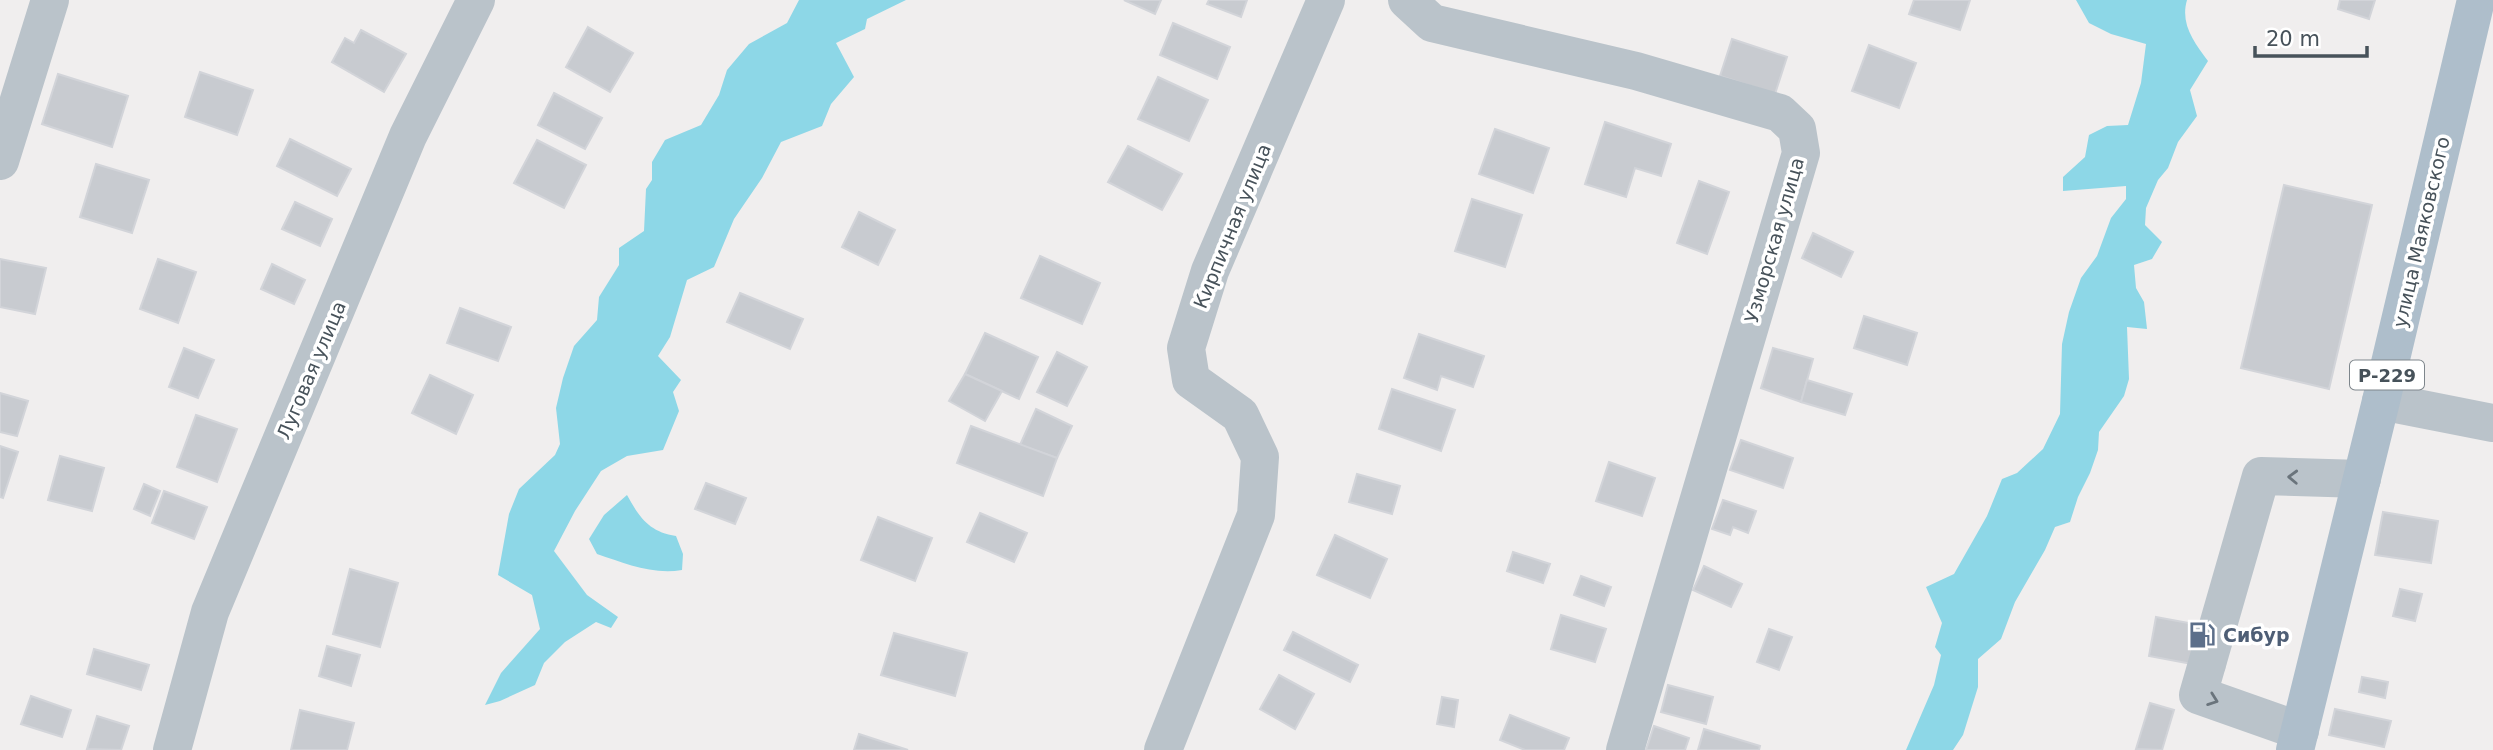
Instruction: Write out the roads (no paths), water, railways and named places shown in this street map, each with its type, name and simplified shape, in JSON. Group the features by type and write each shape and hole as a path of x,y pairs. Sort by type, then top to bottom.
{"main road":[{"name":"улица Маяковского","path":"2297,741 2476,0"}],"street":[{"path":"0,161 50,0"},
{"name":"Луговая улица","path":"172,750 216,599 408,136 476,0"},
{"name":"Кирпичная улица","path":"1163,750 1256,515 1260,457 1240,415 1191,380 1186,348 1209,271 1326,0"},
{"name":"Узморская улица","path":"1407,0 1432,23 1675,83 1780,113 1797,129 1801,153 1625,750"},
{"path":"2381,401 2493,423"},
{"path":"2297,741 2198,695 2261,475 2362,479"}],"water":[{"path":"799,0 906,0 867,19 865,29 836,43 854,77 831,104 822,126 781,142 762,178 734,219 714,267 687,280 670,337 658,356 681,380 673,392 679,411 663,450 627,456 601,471 575,511 554,551 587,595 618,617 611,628 596,622 565,642 544,663 535,685 485,705 501,673 540,629 532,595 498,575 509,514 519,489 555,455 560,444 556,408 563,378 574,346 597,320 599,297 619,265 619,248 644,231 646,189 652,180 652,162 665,140 701,125 719,95 727,70 749,44 787,23"},
{"path":"2076,0 2187,0 2187,25 2193,40 2208,61 2190,90 2197,116 2178,142 2168,168 2158,180 2146,208 2145,225 2162,242 2152,259 2134,265 2136,288 2144,302 2147,329 2127,327 2129,379 2124,396 2099,432 2098,450 2070,522 2055,527 2015,602 2001,639 1978,659 1978,687 1963,735 1953,750 1906,750 1934,685 1941,655 1935,647 1942,623 1926,587 1954,574 1987,516 2002,479 2017,473 2043,449 2060,414 2062,344 2069,312 2081,278 2097,256 2111,218 2126,199 2126,186 2063,191 2063,177 2085,157 2089,135 2107,126 2128,125 2141,83 2146,44 2111,34 2089,23"},
{"path":"627,495 646,522 659,531 676,536 683,554 682,570 649,570 597,554 589,539 604,515"}],"place":[{"name":"Сибур","path":"2202,635"}]}
